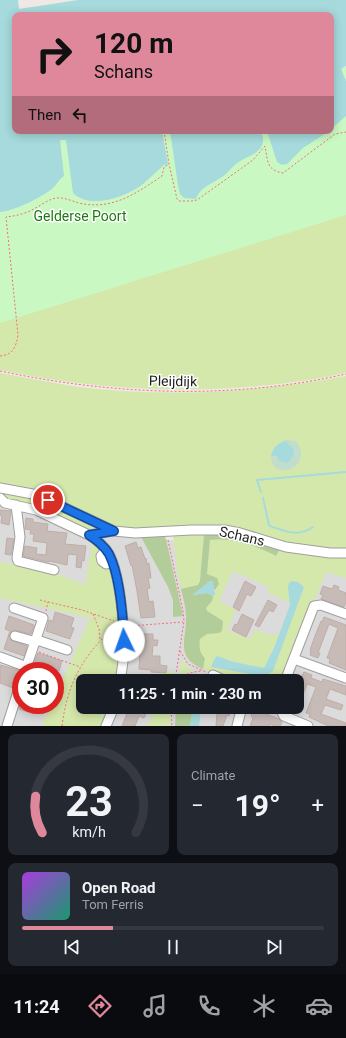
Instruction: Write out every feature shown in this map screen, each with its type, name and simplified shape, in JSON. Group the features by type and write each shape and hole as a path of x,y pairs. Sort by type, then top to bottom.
{"street":[{"name":"Schans","path":"0,488 38,496 114,531"},
{"path":"0,498 5,503 47,514 89,535 100,543 106,550 117,578 124,648 121,674"},
{"path":"16,505 20,537 17,558 18,561 54,570"},
{"name":"Schans","path":"89,535 114,531 135,533 205,530 233,531 286,547 330,553 346,553"},
{"path":"288,674 314,606 320,605 346,614"},
{"path":"14,608 43,618 29,662"},
{"path":"15,636 35,644 67,650"},
{"path":"0,657 12,663"},
{"path":"294,659 346,678"},
{"path":"7,726 12,710"},
{"path":"106,726 111,714"},
{"path":"237,726 240,714"},
{"path":"283,714 284,716 308,726"}],"path":[{"path":"164,134 169,164 177,199 179,201 191,201 197,200 253,160 265,146 269,166 274,171 283,173 335,134 346,132"},
{"path":"0,356 6,355 12,351 17,345 18,335 6,217 25,213 48,201 60,198 84,204 117,202 130,197 162,176 164,168 169,164"},
{"name":"Pleijdijk","path":"0,371 55,382 103,388 182,391 256,388 316,380 346,374"},
{"path":"166,531 184,622 177,674"},
{"path":"40,600 93,614 122,624 184,622"},
{"path":"46,609 48,602"},
{"path":"93,614 99,629 100,640"},
{"path":"62,726 67,699 80,667 100,640 122,624"},
{"path":"35,644 69,663 80,667"},
{"path":"179,650 188,664 210,674"},
{"path":"187,674 202,670"},
{"path":"172,714 172,726"}],"shaded area":[{"path":"0,501 98,532 346,560 346,726 0,726"}],"green space":[{"name":"Gelderse Poort","path":"346,67 346,215 0,323 0,148 91,134 334,134 334,71"},
{"path":"346,116 346,373 303,381 259,386 173,390 86,384 0,370 0,212 319,134 334,134 334,128"},
{"path":"0,373 72,386 106,390 175,393 243,390 312,382 346,376 346,551 296,546 242,531 121,530 0,485"},
{"path":"287,440 296,441 301,450 301,458 297,465 291,469 278,469 273,464 271,456 292,458 295,453 294,449 287,443"},
{"path":"0,490 32,496 103,529 90,532 11,501 0,495"},
{"path":"231,532 281,547 276,556 236,541 219,539 210,540 207,574 217,578 219,584 215,590 210,581 193,595 207,593 213,596 212,601 206,608 207,611 223,621 222,631 219,633 207,634 200,639 200,649 205,658 203,669 188,659 185,653 184,640 186,613 181,589 198,585 200,581 204,533"},
{"path":"162,533 166,539 183,616 173,617 173,600 168,587 140,535"},
{"path":"204,533 200,581 198,585 181,589 173,535"},
{"path":"219,539 236,541 276,556 281,547 346,555 346,578 326,572 286,674 263,674 277,659 304,586 295,582 289,583 288,588 290,603 267,592 269,587 233,571 219,601 236,610 227,630 250,639 255,629 268,635 279,634 268,662 264,668 234,662 217,656 214,669 220,668 251,674 216,674 203,669 205,658 200,649 200,639 208,633 220,632 222,629 223,621 207,611 206,608 219,584 217,578 207,574 210,540"},
{"path":"93,540 100,545 111,567 123,638 119,674 76,674 76,714 109,714 104,726 42,726 47,714 64,714 64,677 90,618 0,598 0,562 34,567 55,573 85,585"},
{"path":"182,658 186,665 194,670 179,674"},
{"path":"159,670 174,672 174,674 159,674"},
{"path":"153,714 170,714 170,726 147,726"},
{"path":"176,714 192,714 190,726 175,726"}],"water":[{"path":"0,0 18,0 19,9 78,0 346,0 346,66 341,69 346,81 346,116 334,126 334,12 12,12 12,134 163,134 168,164 164,165 136,189 108,200 89,201 80,198 73,193 66,140 60,140 64,176 50,191 36,199 12,209 0,212"},
{"path":"170,134 262,134 262,145 257,152 239,162 224,176 203,189 196,199 184,198 180,194"},
{"path":"268,134 324,134 303,148 287,164 282,165 277,162"},
{"path":"287,440 287,443 294,449 294,453 293,457 286,463 278,460 277,456 271,456 276,446"},
{"path":"210,581 213,581 215,595 213,596 207,593 192,595"},
{"path":"292,581 298,582 304,587 273,671 268,674 250,674 211,667 217,656 234,662 264,668 274,648 290,605 288,588 289,583"},
{"path":"192,714 200,714 199,726 190,726"}],"building":[{"path":"0,510 11,511 9,525 1,523 2,516 0,515"},
{"path":"26,518 33,519 33,522 48,524 47,531 67,533 65,544 86,546 84,561 82,560 81,568 76,567 77,555 68,554 67,565 23,556 25,546 37,548 36,554 46,555 47,543 33,541 34,534 30,534 31,530 25,529"},
{"path":"7,538 14,539 11,555 5,554"},
{"path":"136,542 138,548 141,547 147,564 149,563 151,578 148,578 150,588 147,589 149,602 153,601 155,617 141,618 132,565 131,566 125,546"},
{"path":"245,581 256,587 251,596 247,594 239,611 233,607"},
{"path":"334,585 339,587 338,590 346,593 346,602 344,607 321,599 323,595 320,594 323,586 332,589"},
{"path":"268,600 277,605 273,612 269,610 259,627 255,625"},
{"path":"55,612 74,618 71,627 74,628 70,639 46,631 49,620 53,621"},
{"path":"242,614 254,620 246,637 232,630 235,624 237,625"},
{"path":"9,616 34,625 31,634 14,630 9,634 10,631 5,629"},
{"path":"324,617 346,625 346,670 329,663 330,659 327,658 338,628 329,624 318,653 320,653 318,658 310,655 310,650 315,636"},
{"path":"9,634 11,640 27,646 24,656 4,649"},
{"path":"141,634 153,634 153,640 158,640 157,646 153,645 152,656 160,656 160,665 167,666 166,673 151,672 151,670 139,669"},
{"path":"38,653 62,661 62,662 34,662"},
{"path":"0,665 12,668 12,688 0,683"},
{"path":"304,672 312,675 311,678 322,682 323,679 346,686 346,695 330,689 326,699 343,705 341,710 325,705 321,714 346,723 346,726 328,726 309,717 310,714 306,713 316,687 307,684 304,692"},
{"path":"127,714 146,714 144,718 139,716 135,726 122,726"},
{"path":"217,714 230,714 229,716 227,715 223,726 216,726"},
{"path":"252,714 266,714 279,719 282,722 280,726 270,724 270,726 250,726 253,718 251,716"}],"waterway":[{"path":"261,492 257,480 346,472"},
{"path":"263,498 270,526 287,532 297,533 313,527"}],"route":[{"path":"48,500 98,525 114,531 89,535 100,543 108,553 114,566 117,578 124,641"}]}
